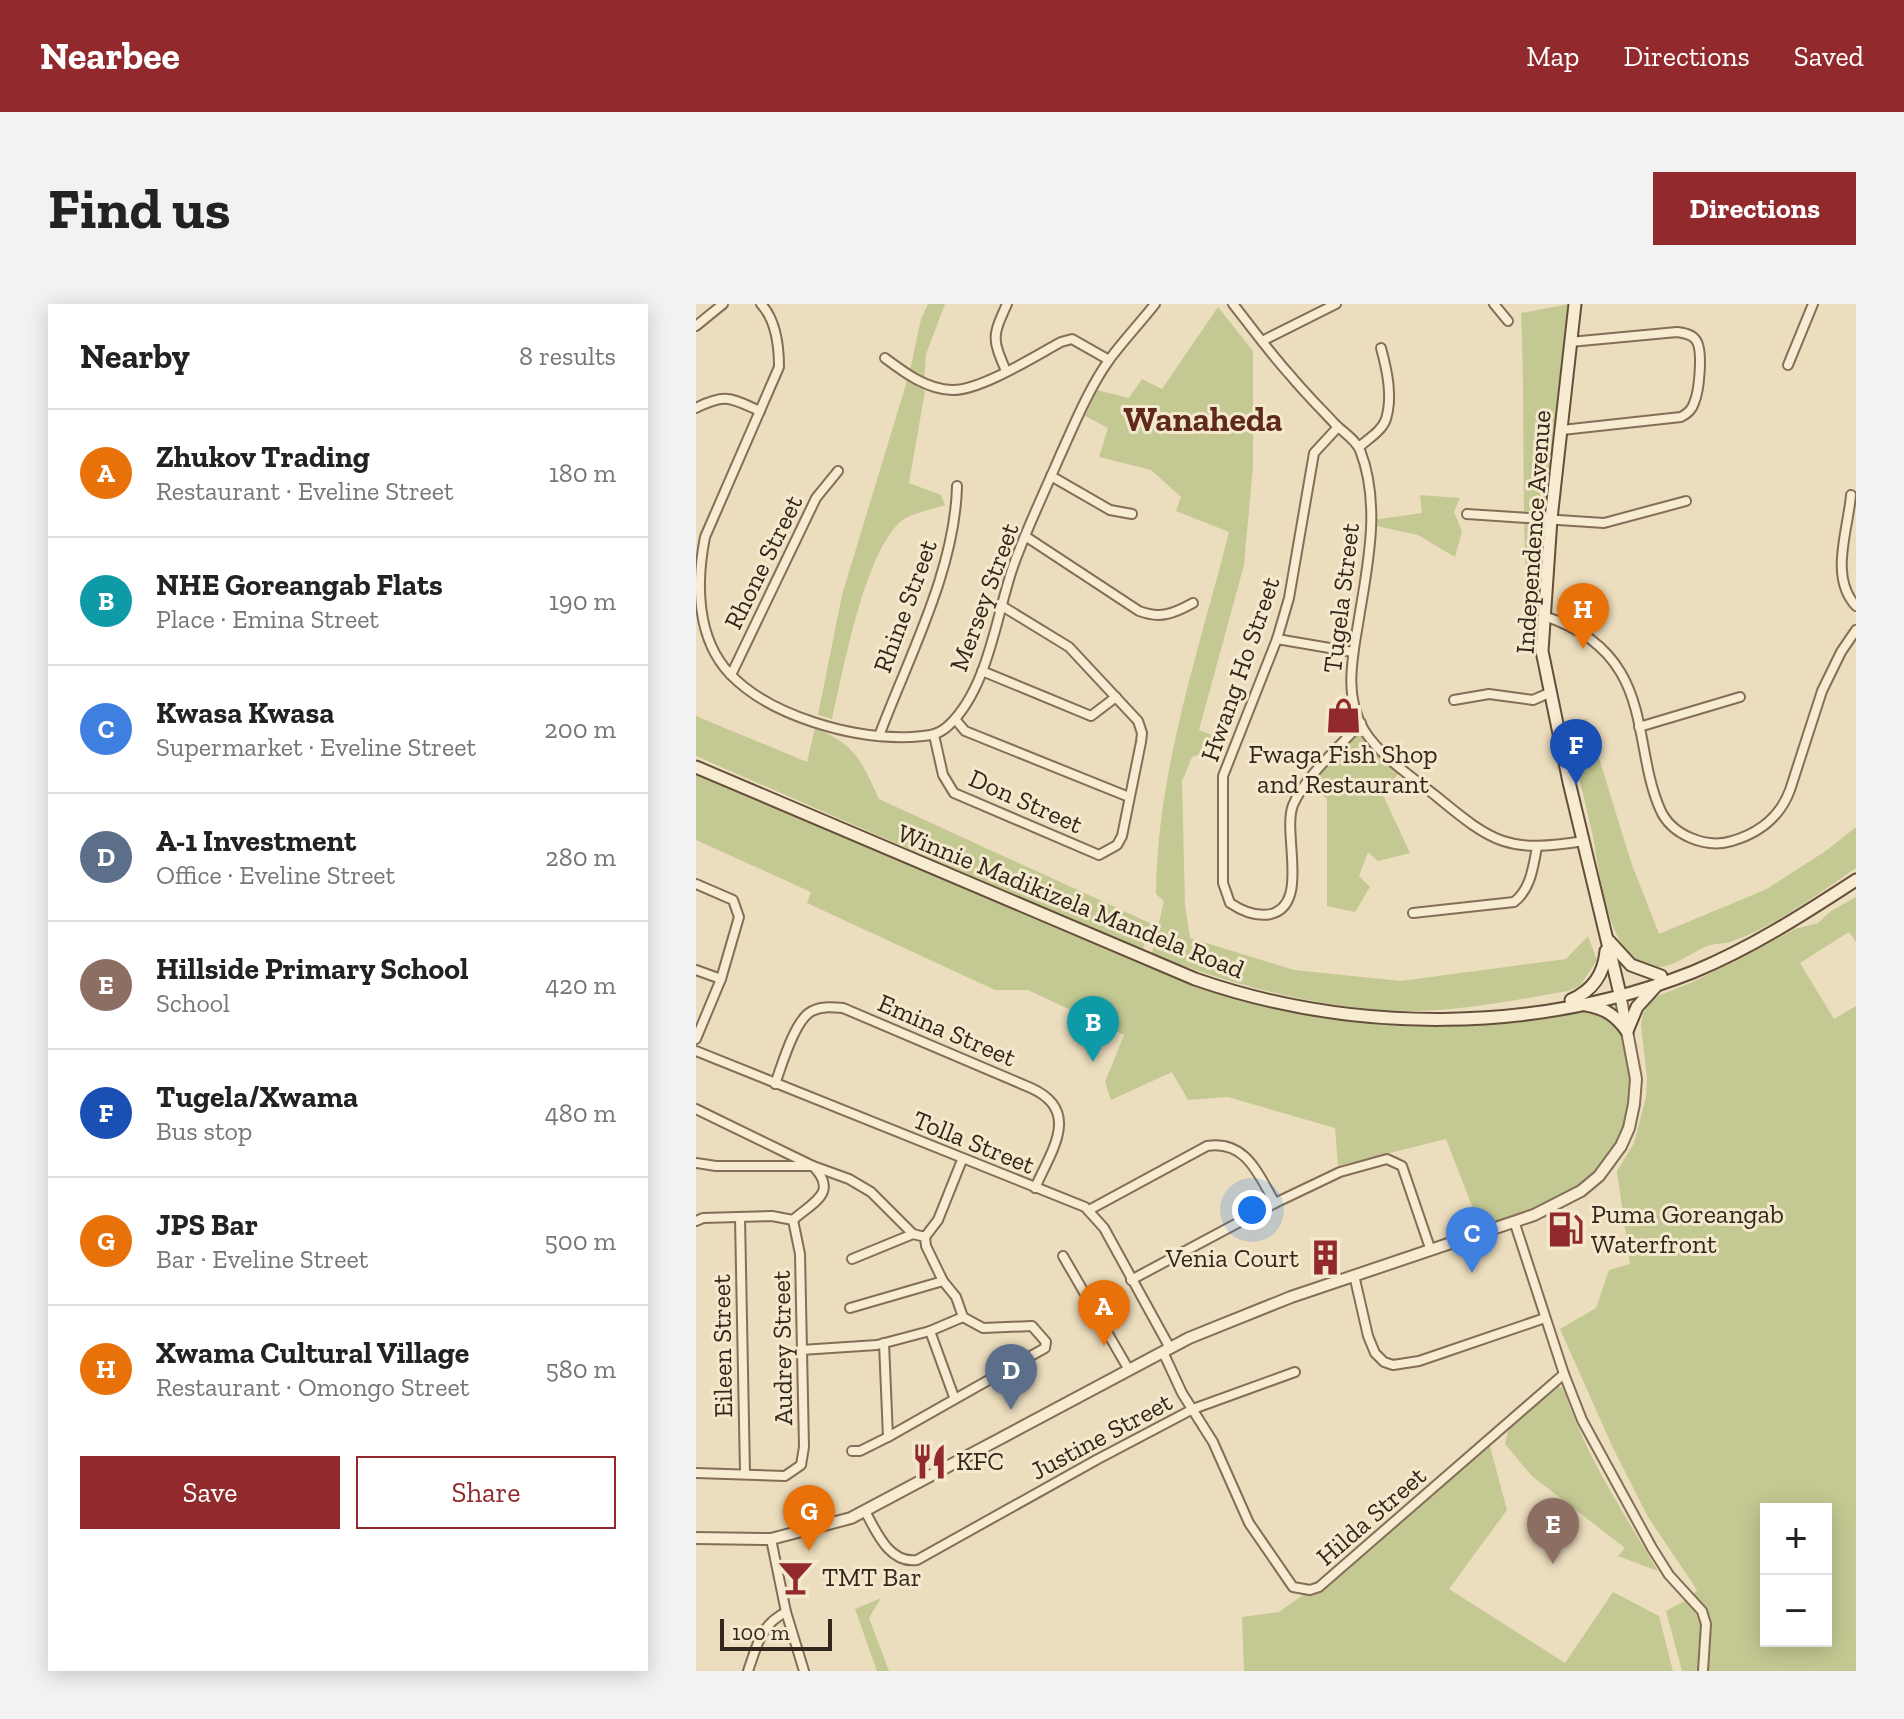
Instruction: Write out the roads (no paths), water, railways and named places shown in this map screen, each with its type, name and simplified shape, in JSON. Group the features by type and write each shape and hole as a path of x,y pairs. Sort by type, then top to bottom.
{"main road":[{"name":"Independence Avenue","path":"1575,304 1551,519 1542,651 1549,693 1620,991"},
{"name":"Winnie Madikizela Mandela Road","path":"696,767 1140,958 1230,991 1277,1003 1384,1018 1444,1019 1492,1015 1576,1002 1620,991 1660,979 1758,939 1856,880"},
{"path":"1576,1002 1607,1011 1627,1031 1637,1007 1660,979 1631,965 1606,938"},
{"path":"1576,1002 1598,978 1605,958 1606,938"}],"street":[{"path":"696,326 723,304"},
{"path":"761,304 775,331 779,367 706,533 699,581 701,620 717,660 746,688 816,723 847,733 934,735"},
{"path":"1006,371 994,341 994,333 1007,304"},
{"name":"Mersey Street","path":"934,735 955,719 982,671 1025,536 1091,389 1109,360 1155,304"},
{"path":"1233,304 1262,341 1359,447 1380,429 1386,418 1388,373 1381,348"},
{"path":"1262,341 1336,304"},
{"path":"1494,304 1508,321"},
{"path":"1788,365 1813,304"},
{"path":"1562,430 1681,417 1696,399 1701,355 1692,336 1677,332 1570,342"},
{"path":"885,358 924,383 950,390 972,386 1072,339 1109,360"},
{"path":"696,408 715,398 725,398 760,411"},
{"name":"Hwang Ho Street","path":"1338,427 1314,453 1296,567 1277,639 1223,776 1223,883 1230,903 1246,912 1264,915 1278,912 1288,902 1293,881 1290,822 1295,801 1361,723"},
{"name":"Tugela Street","path":"1359,447 1371,488 1372,525 1353,652 1351,691 1361,723 1370,738 1394,761 1474,826 1510,845 1537,847 1584,841"},
{"name":"Rhone Street","path":"731,675 816,498 838,471"},
{"path":"1051,476 1110,510 1132,514"},
{"name":"Rhine Street","path":"879,736 943,566 956,519 957,486"},
{"path":"1851,495 1841,579 1848,597 1856,606"},
{"path":"1467,514 1610,522 1686,501"},
{"path":"696,529 706,533"},
{"path":"1025,536 1139,611 1165,616 1193,603"},
{"name":"Don Street","path":"934,735 943,775 954,793 1099,855 1117,845 1122,836 1142,733 1138,721 1069,647 1002,606"},
{"path":"1544,616 1580,630 1614,663 1627,686 1660,810 1686,836 1714,844 1752,833 1768,823 1787,798 1827,679 1856,630"},
{"path":"1277,639 1353,652"},
{"path":"982,671 1091,716 1116,697"},
{"path":"1454,700 1489,694 1533,700 1549,693"},
{"path":"1639,727 1740,697"},
{"path":"955,719 965,731 1129,797"},
{"path":"1413,913 1514,902 1530,880 1537,847"},
{"path":"696,884 733,900 739,917 721,979 696,1039"},
{"path":"696,970 721,979"},
{"path":"696,1538 771,1539 826,1526 865,1511 1214,1327 1430,1248 1534,1215 1581,1191 1599,1176 1621,1146 1634,1104 1636,1079 1620,991"},
{"name":"Emina Street","path":"775,1084 801,1019 810,1011 823,1007 843,1008 1044,1093 1059,1111 1061,1124 1035,1188"},
{"name":"Tolla Street","path":"696,1051 1089,1210"},
{"path":"696,1109 813,1166 849,1179 871,1192 913,1234 925,1237"},
{"path":"1166,1350 1104,1228 1089,1210 1207,1146 1223,1143 1238,1150 1249,1161 1275,1203"},
{"path":"852,1451 860,1451 888,1437 1045,1348 1046,1344 1032,1326 983,1328 963,1317 956,1297 943,1281 926,1246 925,1237 938,1220 962,1160"},
{"path":"1131,1280 1275,1203 1340,1172 1378,1160 1396,1161 1402,1166 1430,1248"},
{"path":"696,1163 716,1166 813,1166 823,1176 824,1192 793,1220 772,1216 703,1218 696,1221"},
{"name":"Eileen Street","path":"740,1218 745,1473"},
{"name":"Audrey Street","path":"696,1473 785,1476 801,1465 804,1455 800,1254 793,1220"},
{"path":"1514,1221 1564,1374 1595,1446 1669,1575 1702,1611 1706,1624 1703,1671"},
{"path":"852,1259 913,1234"},
{"path":"1063,1256 1129,1370"},
{"path":"1354,1275 1375,1353 1384,1362 1393,1365 1419,1361 1545,1318"},
{"path":"850,1308 943,1281"},
{"path":"801,1350 884,1343 930,1331 963,1317"},
{"path":"930,1331 954,1397"},
{"path":"884,1343 888,1437"},
{"name":"Hilda Street","path":"1166,1350 1182,1393 1213,1442 1249,1523 1293,1587 1310,1590 1319,1587 1342,1568 1564,1374"},
{"name":"Justine Street","path":"865,1511 895,1556 917,1560 1193,1409 1295,1372"},
{"path":"771,1539 786,1612 804,1671"},
{"path":"748,1671 764,1628 775,1617 786,1612"}],"place":[{"name":"Xwama Cultural Village","path":"1583,649"},
{"name":"Fwaga Fish Shop and Restaurant","path":"1343,715"},
{"name":"Tugela/Xwama","path":"1576,785"},
{"name":"NHE Goreangab Flats","path":"1093,1062"},
{"name":"Puma Goreangab Waterfront","path":"1565,1229"},
{"name":"Venia Court","path":"1325,1258"},
{"name":"Kwasa Kwasa","path":"1472,1273"},
{"name":"Zhukov Trading","path":"1104,1346"},
{"name":"A-1 Investment","path":"1011,1410"},
{"name":"KFC","path":"930,1461"},
{"name":"JPS Bar","path":"809,1551"},
{"name":"Hillside Primary School","path":"1553,1564"},
{"name":"TMT Bar","path":"796,1577"}],"district":[{"name":"Wanaheda","path":"1203,419"}]}
